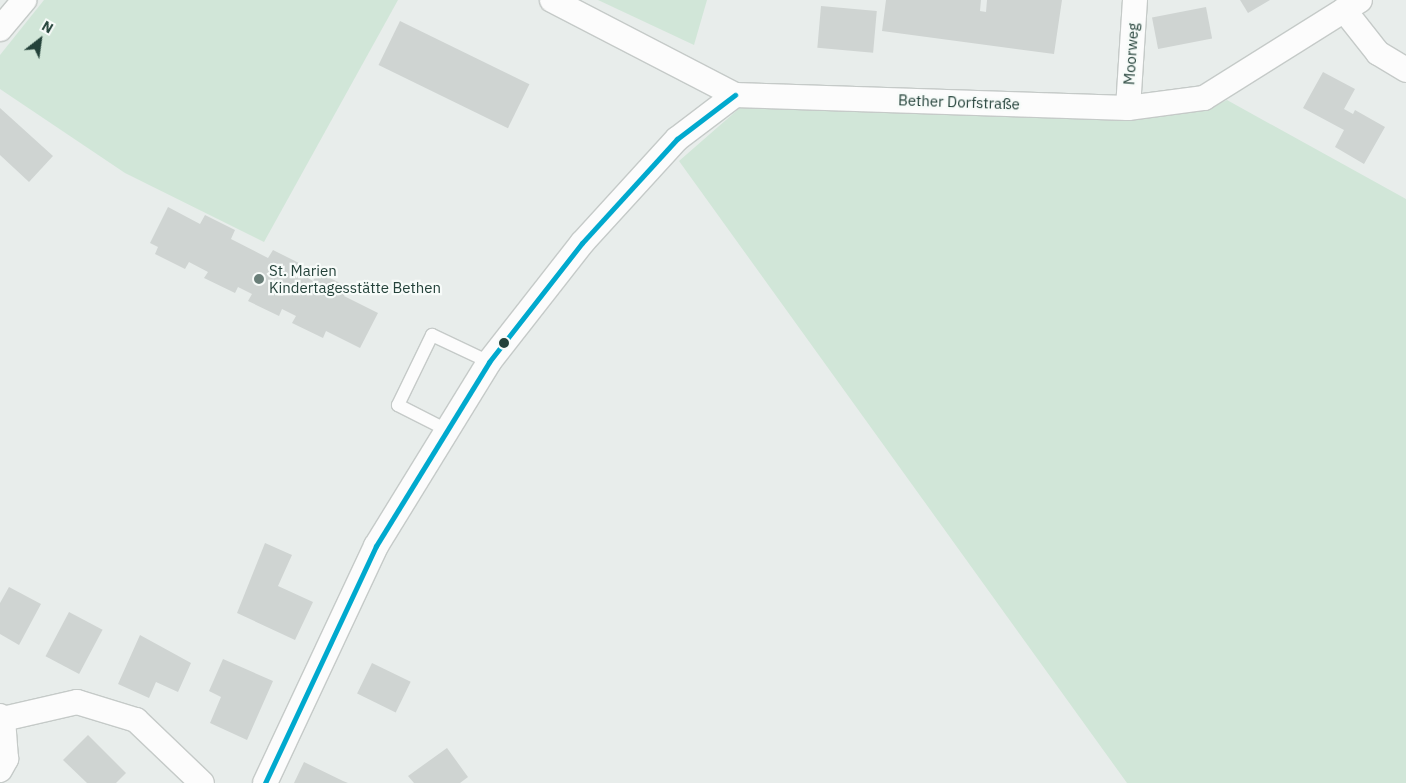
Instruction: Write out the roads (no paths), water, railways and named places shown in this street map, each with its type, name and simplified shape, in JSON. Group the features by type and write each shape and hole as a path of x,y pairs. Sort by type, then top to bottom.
{"street":[{"path":"0,29 24,0"},
{"name":"Bether Dorfstraße","path":"552,0 736,95 1128,108 1204,98 1352,5"},
{"name":"Moorweg","path":"1128,108 1135,0"},
{"path":"1352,5 1378,53 1406,70"},
{"path":"265,783 376,546 488,362 582,243 677,139 736,95"},
{"path":"0,770 6,759 2,718 77,702 136,720 202,783"}],"lane":[{"path":"447,430 398,404 432,335 488,362"}],"place":[{"name":"St. Marien Kindertagesstätte Bethen","path":"259,279"}]}
